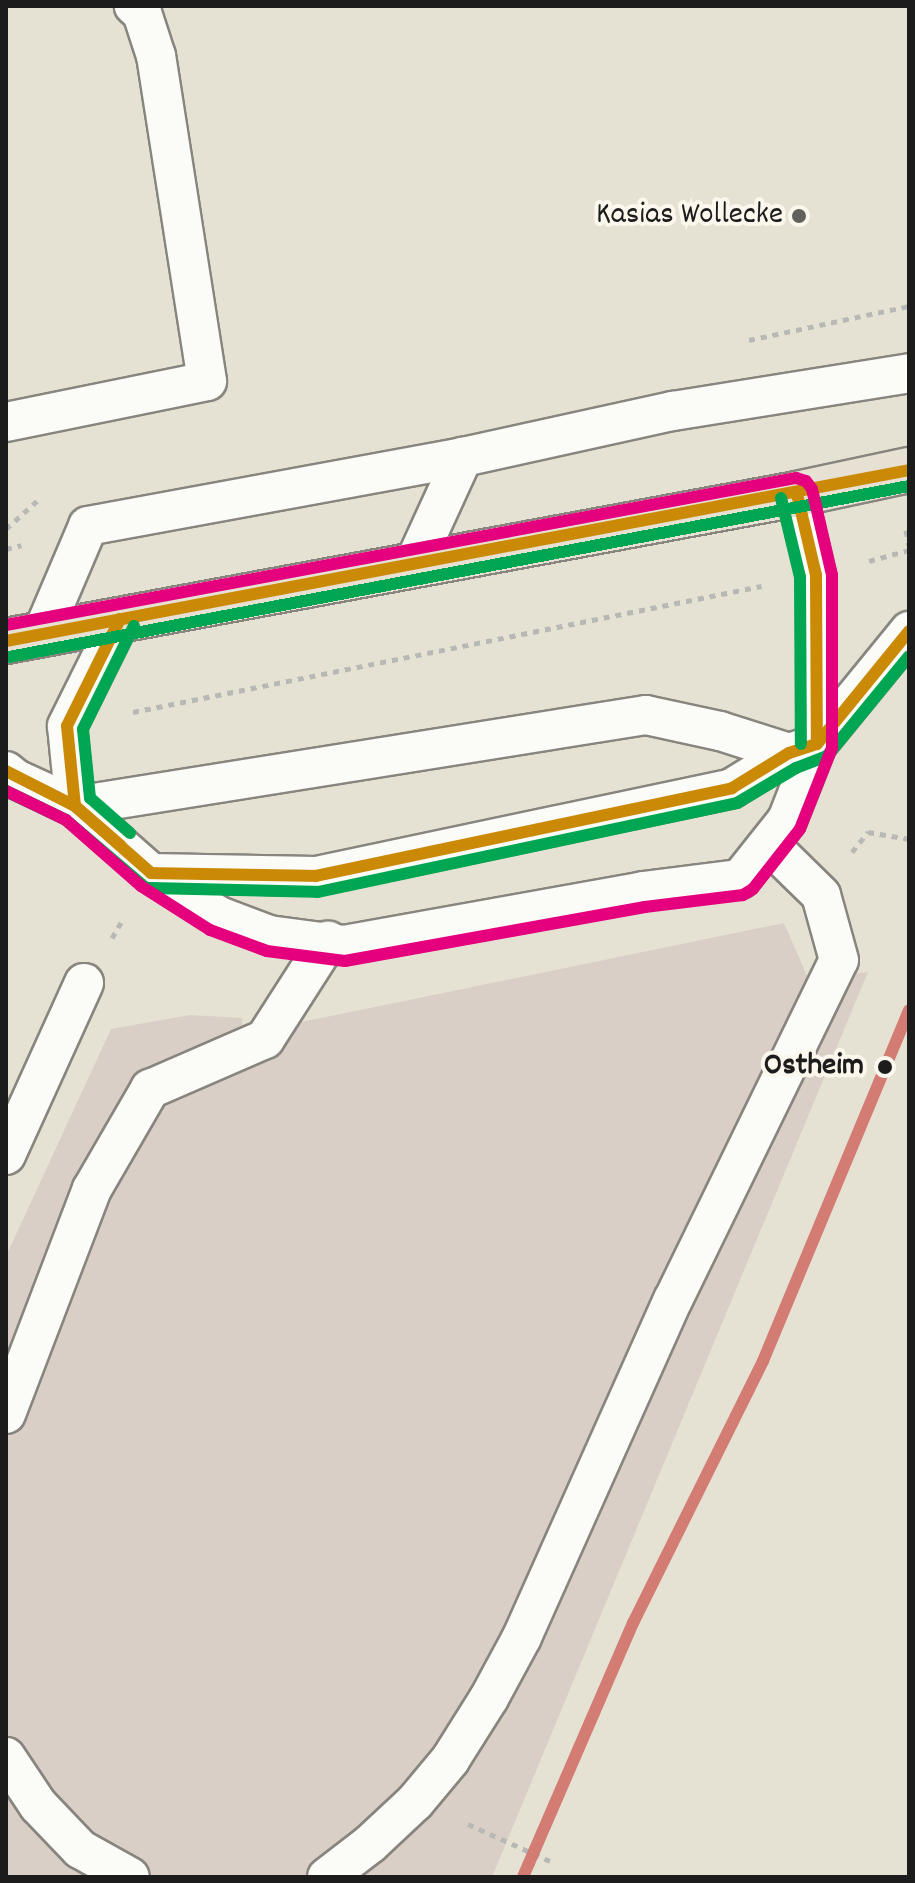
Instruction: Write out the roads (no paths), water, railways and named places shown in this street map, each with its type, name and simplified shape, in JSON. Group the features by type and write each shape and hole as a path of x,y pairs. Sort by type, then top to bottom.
{"main road":[{"path":"24,637 797,494 909,470"}],"lane":[{"path":"6,422 207,381 156,56 142,13 134,6"},
{"path":"24,637 88,526 463,457 673,411 909,373"},
{"path":"414,564 463,457"},
{"path":"6,771 75,806 151,873 232,921 269,935 344,945 643,891 740,879 787,820 803,748 816,575 797,494"},
{"path":"75,806 67,726 120,619"},
{"path":"151,873 316,876 732,788 803,748 909,631"},
{"path":"75,806 646,715 803,748"},
{"path":"327,1877 370,1844 415,1802 450,1760 489,1698 522,1637 673,1300 839,960 821,895 770,845"},
{"path":"6,1414 92,1189 150,1089 265,1039 328,941"},
{"path":"6,1155 84,983"},
{"path":"6,1757 38,1805 80,1849 130,1877"}],"place":[{"name":"Kasias Wollecke","path":"799,216"},
{"name":"Ostheim","path":"885,1067"}]}
